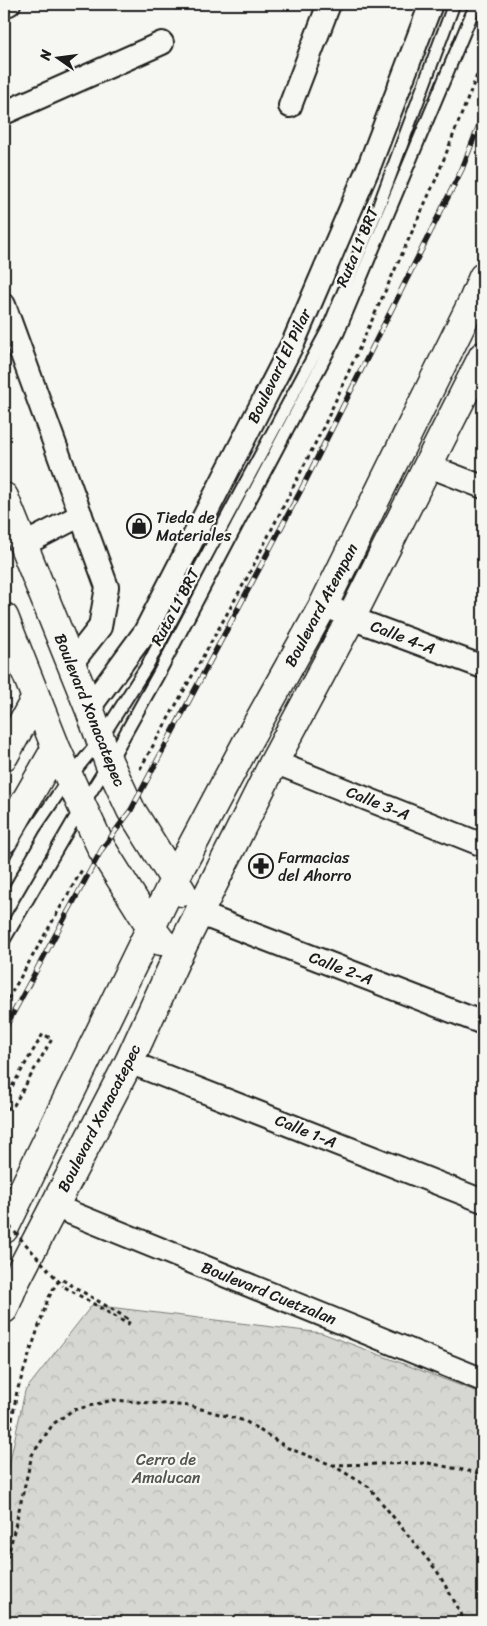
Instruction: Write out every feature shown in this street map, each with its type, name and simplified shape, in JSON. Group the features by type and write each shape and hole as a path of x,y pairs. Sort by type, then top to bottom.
{"main road":[{"name":"Boulevard Atempan","path":"152,929 174,880 246,744 324,604 480,295"},
{"name":"Boulevard Atempan","path":"176,959 274,762 351,618 483,356"},
{"name":"Boulevard Xonacatepec","path":"4,497 105,751 125,795 174,880 198,913"},
{"path":"4,617 10,653 36,698 69,778 98,841 152,929 176,959"},
{"path":"4,756 36,698"},
{"path":"4,839 56,748"},
{"path":"4,1229 152,929"},
{"name":"Boulevard Xonacatepec","path":"4,1309 14,1284 129,1062 176,959"}],"street":[{"path":"4,6 9,4"},
{"path":"290,106 329,4"},
{"name":"Boulevard El Pilar","path":"89,708 145,632 294,341 370,164 431,4"},
{"path":"4,113 162,43"},
{"path":"4,305 107,587 100,627 71,664"},
{"path":"429,466 483,487"},
{"path":"23,545 81,515"},
{"name":"Calle 4-A","path":"324,604 351,618 483,667"},
{"name":"Calle 3-A","path":"274,762 483,845"},
{"name":"Calle 2-A","path":"198,913 483,1023"},
{"name":"Calle 1-A","path":"129,1062 483,1201"},
{"name":"Boulevard Cuetzalan","path":"54,1206 483,1380"}],"lane":[{"name":"Ruta L1 BRT","path":"4,940 82,806 105,751 147,666 328,329 378,208 454,4"},
{"name":"Ruta L1 BRT","path":"4,882 34,829 69,778 105,751 158,675 338,333 476,4"}],"path":[{"path":"125,795 247,578 324,426 436,179 483,60"},
{"path":"4,1006 98,841"},
{"path":"4,1100 43,1034 52,1039 14,1105 4,1110"},
{"path":"4,1220 63,1286 128,1324 130,1320 61,1279 56,1284 48,1299 17,1391 4,1467"},
{"path":"4,1573 32,1455 53,1424 73,1410 113,1400 190,1406 246,1421 288,1448 332,1465 369,1487 437,1571 464,1622"},
{"path":"332,1465 428,1463 483,1474"}],"green space":[{"name":"Cerro de Amalucan","path":"92,1305 322,1333 483,1394 483,1622 4,1622 4,1489 25,1391"}],"railway":[{"path":"4,1030 102,849 131,810 301,490 462,169 483,115"}],"place":[{"name":"Tieda de Materiales","path":"139,526"},
{"name":"Farmacias del Ahorro","path":"261,866"}]}
